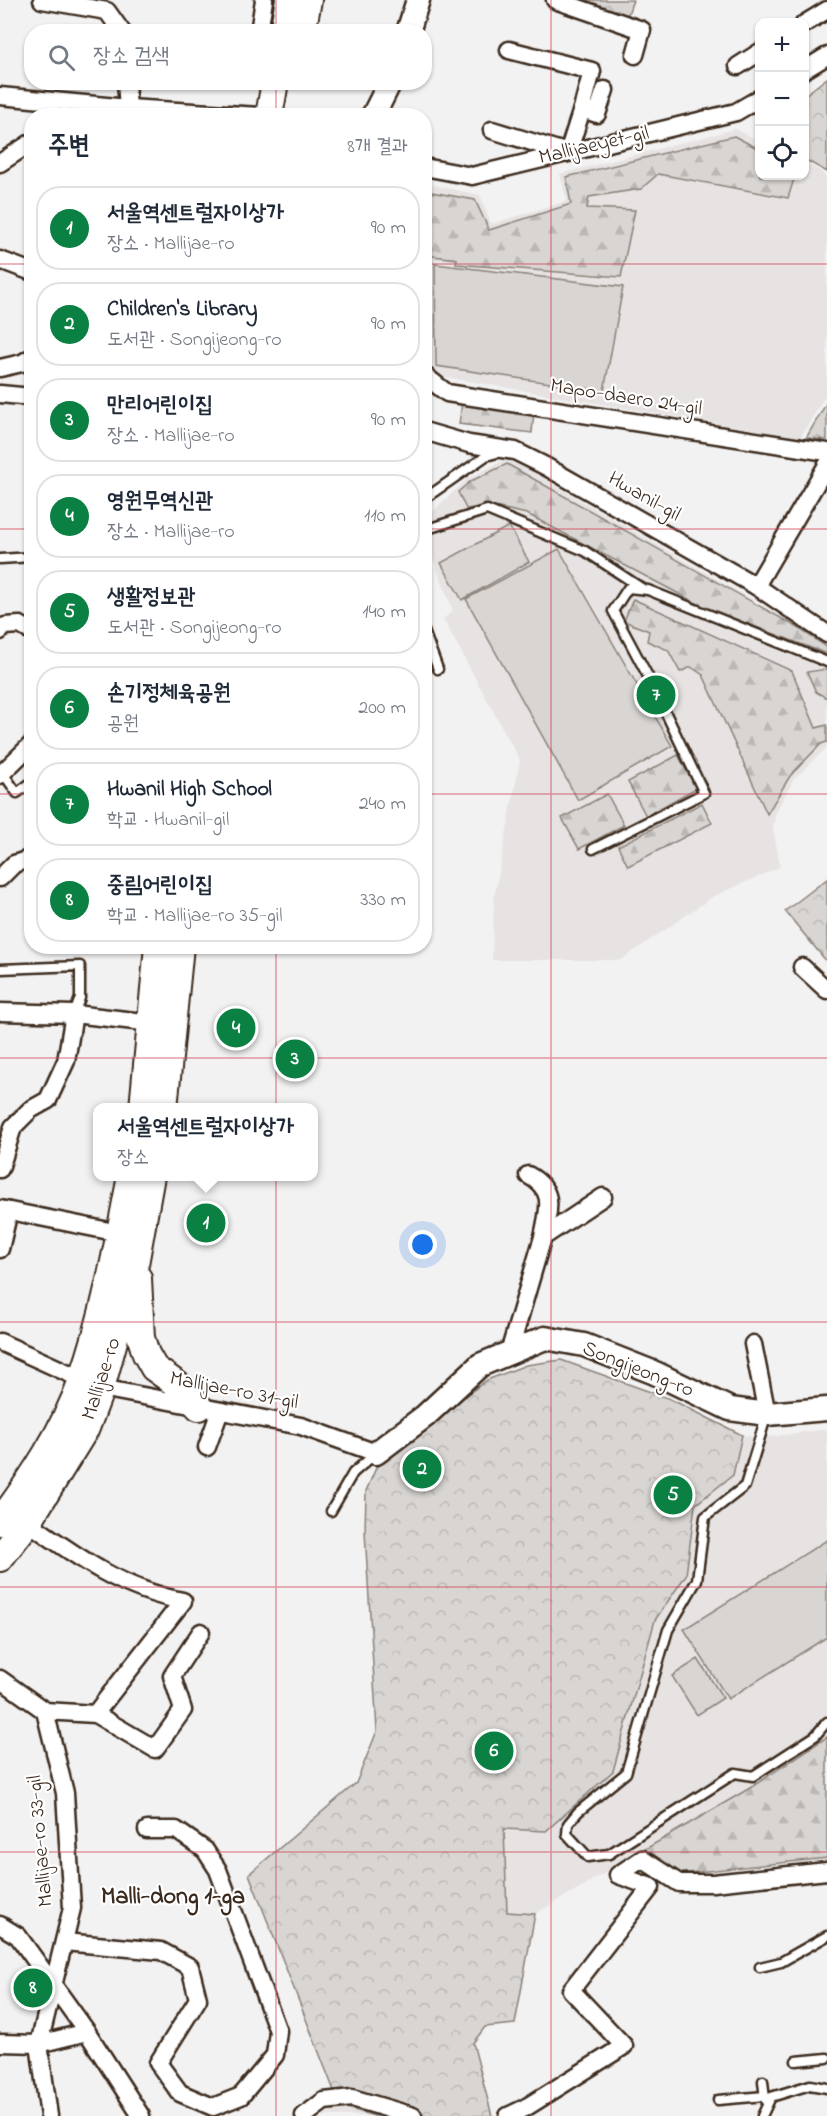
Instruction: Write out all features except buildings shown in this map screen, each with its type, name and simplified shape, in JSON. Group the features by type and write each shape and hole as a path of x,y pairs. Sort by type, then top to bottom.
{"main road":[{"path":"284,24 289,0"},
{"path":"304,24 308,0"},
{"path":"275,91 283,108"},
{"path":"143,1103 157,954"},
{"path":"164,1103 179,954"},
{"name":"Mallijae-ro","path":"0,1558 28,1522 86,1428 103,1304 129,1181"},
{"name":"Mallijae-ro","path":"0,1522 41,1462 67,1416 92,1384 135,1264 150,1181"},
{"path":"103,1304 114,1304 135,1264"},
{"path":"135,1264 141,1290 141,1338 146,1354 154,1368 209,1409"}],"street":[{"path":"42,0 110,5 118,24"},
{"path":"260,24 264,0"},
{"path":"410,24 418,0"},
{"path":"555,0 642,30 635,55"},
{"path":"809,21 827,10"},
{"path":"492,130 568,153 592,71 509,50"},
{"path":"738,66 755,55"},
{"path":"809,67 827,56"},
{"path":"0,96 128,108 127,90"},
{"path":"377,108 386,90"},
{"path":"582,109 597,114 605,90"},
{"name":"Mallijaeyet-gil","path":"432,168 472,176 736,112 755,100"},
{"path":"0,164 24,148"},
{"path":"0,261 24,269"},
{"path":"0,368 24,362"},
{"name":"Mapo-daero 24-gil","path":"432,381 447,393 827,452"},
{"path":"0,394 24,396"},
{"name":"Hwanil-gil","path":"432,433 469,444 496,446 515,451 545,466 756,585 827,634"},
{"path":"756,585 827,465"},
{"path":"0,631 5,626 20,625 24,627"},
{"path":"1,774 24,752"},
{"path":"2,872 24,861"},
{"path":"802,968 827,990"},
{"path":"0,1012 74,1014 152,1023"},
{"path":"0,1168 13,1127 30,1110 48,1100 66,1061 74,1014"},
{"path":"509,1353 543,1237 550,1202 546,1191 537,1180 528,1175"},
{"path":"543,1237 603,1197"},
{"path":"0,1249 4,1210 119,1233"},
{"name":"Songijeong-ro","path":"376,1453 424,1416 480,1365 545,1338 584,1345 655,1373 730,1409 767,1414 827,1409"},
{"name":"Mallijae-ro","path":"0,1342 92,1384"},
{"path":"753,1344 767,1414"},
{"name":"Mallijae-ro 31-gil","path":"92,1384 301,1426 376,1453"},
{"path":"207,1447 209,1409"},
{"path":"28,1522 77,1557 116,1580 152,1596 183,1602 95,1714"},
{"path":"0,1679 45,1711 95,1714 155,1749 183,1710 172,1676 201,1632"},
{"name":"Mallijae-ro 33-gil","path":"39,2044 72,1908 64,1793 45,1711"},
{"path":"64,1942 161,1951 190,1967 198,1999 158,2063 180,2093 213,2107 241,2096 275,2055 278,2031 218,1870 205,1850 176,1830 147,1830"},
{"path":"508,2116 525,2108 624,2046 572,1990 651,1887 618,1875 642,1859 679,1883 713,1883 827,1870"},
{"path":"0,1925 18,1936 87,2032 141,2116"},
{"path":"0,2043 39,2044 87,2032"},
{"path":"39,2044 49,2116"},
{"path":"304,2116 324,2101 352,2098 413,2116"}],"lane":[{"path":"432,493 486,456 506,450"},
{"path":"432,527 487,510 585,551 643,589 827,662"},
{"path":"0,559 24,558"},
{"path":"593,849 704,793 650,680 613,611 628,588 643,589"},
{"path":"432,653 438,669"},
{"path":"1,774 17,793 24,788"},
{"path":"0,969 80,966 80,998 74,1014"},
{"path":"767,1414 745,1486 705,1517 697,1580 668,1630 626,1773 579,1812 568,1824 567,1834 588,1857 609,1854 735,1773 753,1776 815,1736 827,1722"},
{"path":"331,1511 353,1473 376,1453"},
{"path":"760,1967 781,1962 827,1936"},
{"path":"796,2061 827,2058"},
{"path":"763,2080 764,2112"},
{"path":"764,2112 771,2097 810,2085 827,2088"},
{"path":"718,2100 765,2096"}],"shaded area":[{"path":"735,129 755,139 755,180 809,180 809,165 821,171 827,180 827,393 800,438 438,376 432,364 432,185 480,195 491,224 567,201 560,174"},
{"path":"508,458 827,643 827,747 794,779 776,812 773,827 780,867 714,896 621,960 492,960 494,899 520,760 443,619 453,611 432,556 432,512 467,479"},
{"path":"827,1429 827,1737 750,1788 535,1914 507,1913 504,1829 546,1830 613,1771 655,1620 686,1575 695,1505 733,1475 742,1435 760,1438"},
{"path":"340,2106 374,2116 323,2116"}],"green space":[{"path":"580,0 633,0 627,17"},
{"path":"827,78 827,172 809,162 809,92"},
{"path":"734,136 755,147 755,180 794,180 788,198 658,174 641,189 589,197 587,208 635,210 621,277 456,264 457,259 432,256 432,192 475,200 489,230 571,204 566,177"},
{"path":"435,264 623,287 604,391 436,366"},
{"path":"462,402 534,411 532,433 459,424"},
{"path":"827,402 827,440 806,438"},
{"path":"507,464 795,626 827,647 827,654 706,608 527,514 490,506 466,509 458,492 471,481"},
{"path":"509,526 529,562 462,600 441,563"},
{"path":"559,549 672,746 578,800 466,599"},
{"path":"633,599 792,671 816,728 827,725 827,742 821,744 790,776 767,814 703,675 691,667 680,672 668,650 647,641 649,631 624,621"},
{"path":"827,669 827,698 816,692 807,672"},
{"path":"678,755 696,788 646,816 628,782"},
{"path":"607,794 624,825 579,849 562,818"},
{"path":"702,803 712,823 628,866 618,846"},
{"path":"827,879 827,962 785,911"},
{"path":"561,1360 670,1399 742,1435 733,1475 695,1505 686,1575 655,1620 613,1771 546,1831 504,1829 507,1912 535,1914 515,2024 485,2027 473,2043 492,2116 374,2116 340,2106 249,1874 356,1783 377,1731 365,1532 366,1491 379,1461 487,1380 526,1365"},
{"path":"827,1540 827,1637 728,1699 684,1629"},
{"path":"698,1659 723,1698 697,1715 672,1676"},
{"path":"827,1737 827,1858 679,1874 642,1851 750,1788"}],"place":[{"name":"Hwanil High School","path":"656,695"},
{"name":"영원무역신관","path":"236,1028"},
{"name":"만리어린이집","path":"295,1059"},
{"name":"서울역센트럴자이상가","path":"206,1223"},
{"name":"Children's Library","path":"422,1469"},
{"name":"생활정보관","path":"673,1495"},
{"name":"손기정체육공원","path":"494,1751"},
{"name":"중림어린이집","path":"33,1988"}],"district":[{"name":"Malli-dong 1-ga","path":"173,1897"}]}
